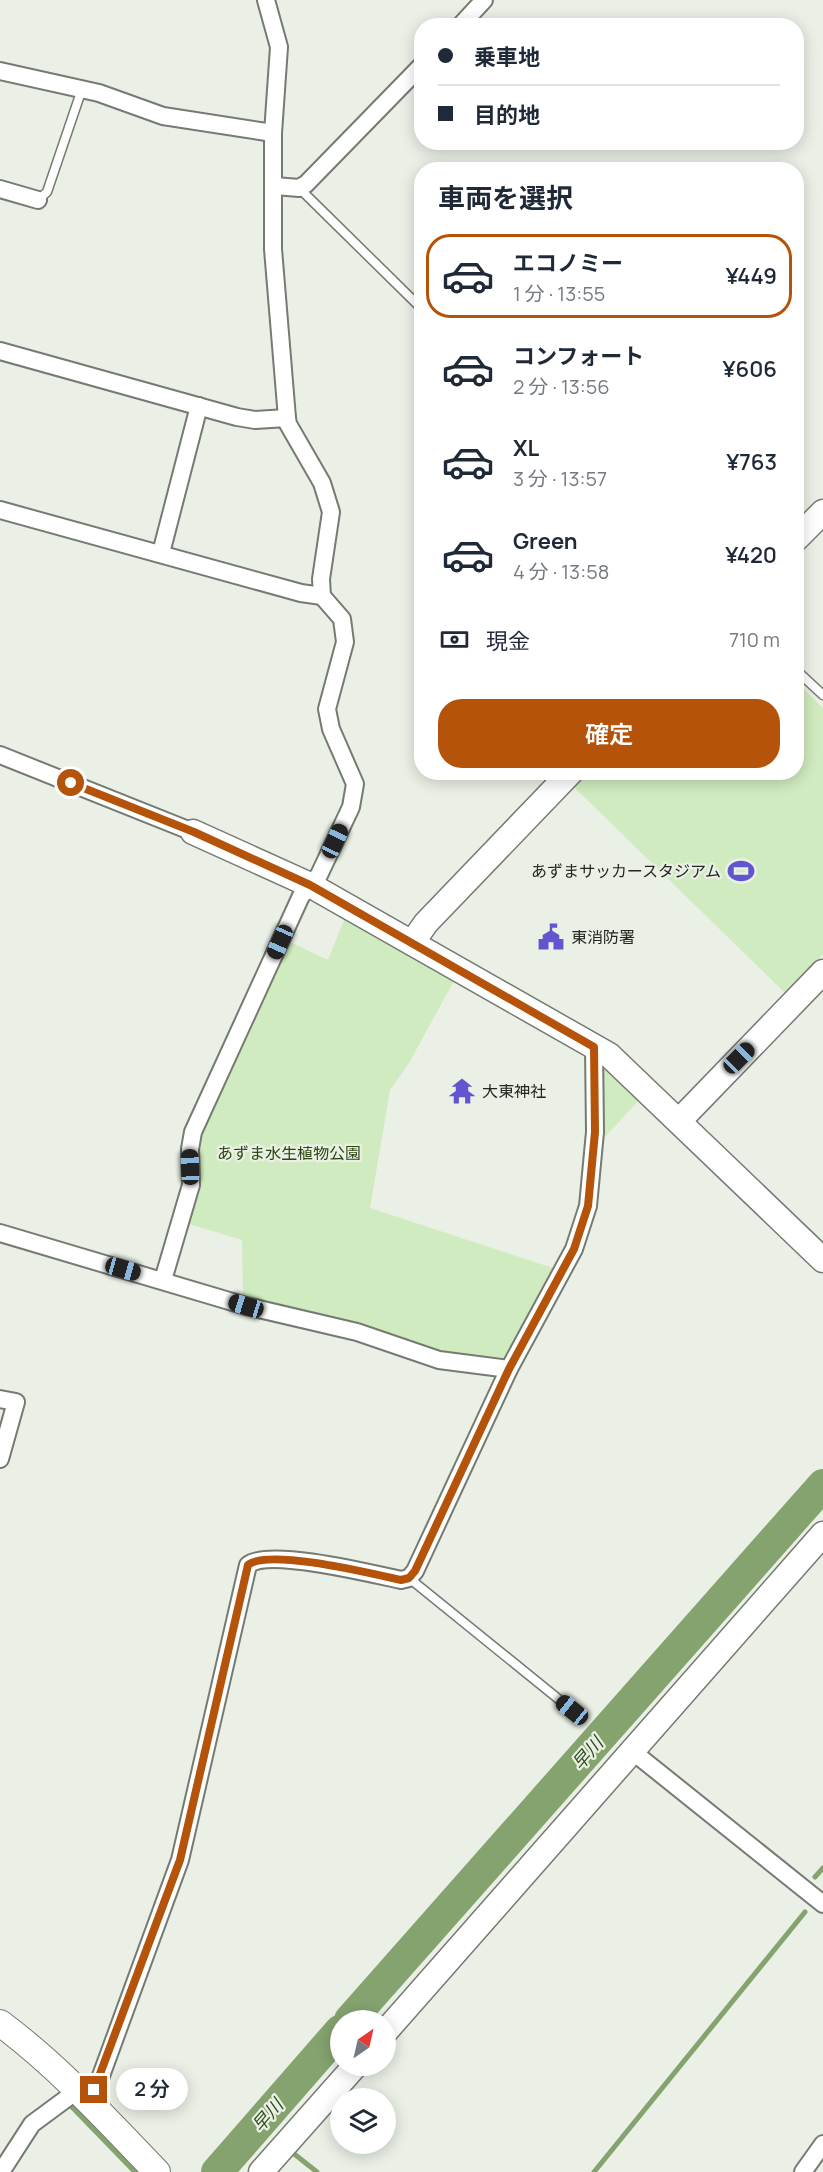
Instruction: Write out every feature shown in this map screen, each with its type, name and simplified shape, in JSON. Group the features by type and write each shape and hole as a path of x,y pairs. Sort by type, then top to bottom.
{"main road":[{"path":"0,2023 32,2046 157,2172"}],"street":[{"path":"164,1280 191,1185 190,1149 193,1132 301,896 320,875 351,807 355,784 331,729 327,709 345,642 342,619 322,596 321,579 331,512 322,483 288,424 287,418 273,249 275,186 273,133 279,47 266,0"},
{"path":"467,18 484,0"},
{"path":"0,71 82,89 163,116 273,133"},
{"path":"275,186 299,188 318,172 414,73"},
{"path":"0,189 38,200"},
{"path":"0,351 255,420 287,418"},
{"path":"161,553 199,406"},
{"path":"0,510 302,593 322,596"},
{"path":"804,531 823,512"},
{"path":"0,755 194,832 310,885 594,1047 616,1061 823,1260"},
{"path":"412,943 426,923 563,780"},
{"path":"679,1121 823,972"},
{"path":"1,2172 32,2124 98,2084 180,1860 248,1565 259,1559 298,1561 401,1580 409,1578 415,1571 509,1369 574,1249 588,1206 595,1132 594,1047"},
{"path":"0,1233 246,1306 357,1332 439,1360 509,1369"},
{"path":"0,1399 16,1402 0,1459"},
{"path":"396,2020 823,1534"},
{"path":"632,1751 823,1904"},
{"path":"261,2172 346,2076"},
{"path":"804,2172 823,2145"}],"lane":[{"path":"38,200 47,192 82,89"},
{"path":"299,188 414,301"},
{"path":"804,677 823,695"},
{"path":"409,1578 572,1710"}],"green space":[{"name":"あずまサッカースタジアム","path":"804,689 823,708 823,954 785,993 574,787 581,780 804,780"},
{"name":"あずま水生植物公園","path":"346,915 456,977 409,1063 390,1090 370,1208 556,1269 504,1358 437,1354 368,1326 243,1297 242,1240 189,1224 199,1190 200,1133 288,941 328,960"},
{"path":"599,1065 604,1065 640,1099 603,1139"}],"waterway":[{"name":"早川","path":"359,2010 823,1485"},
{"path":"815,1877 823,1868"},
{"path":"594,2172 805,1912"},
{"name":"早川","path":"217,2172 330,2042"},
{"path":"71,2106 135,2172"},
{"path":"293,2153 317,2172"}],"place":[{"name":"あずまサッカースタジアム","path":"741,871"},
{"name":"東消防署","path":"551,937"},
{"name":"大東神社","path":"462,1091"}],"route":[{"path":"71,783 194,832 310,885 594,1047 592,1058 595,1132 588,1206 574,1249 509,1369 415,1571 409,1578 401,1580 298,1561 259,1559 248,1565 180,1860 94,2090"}]}
